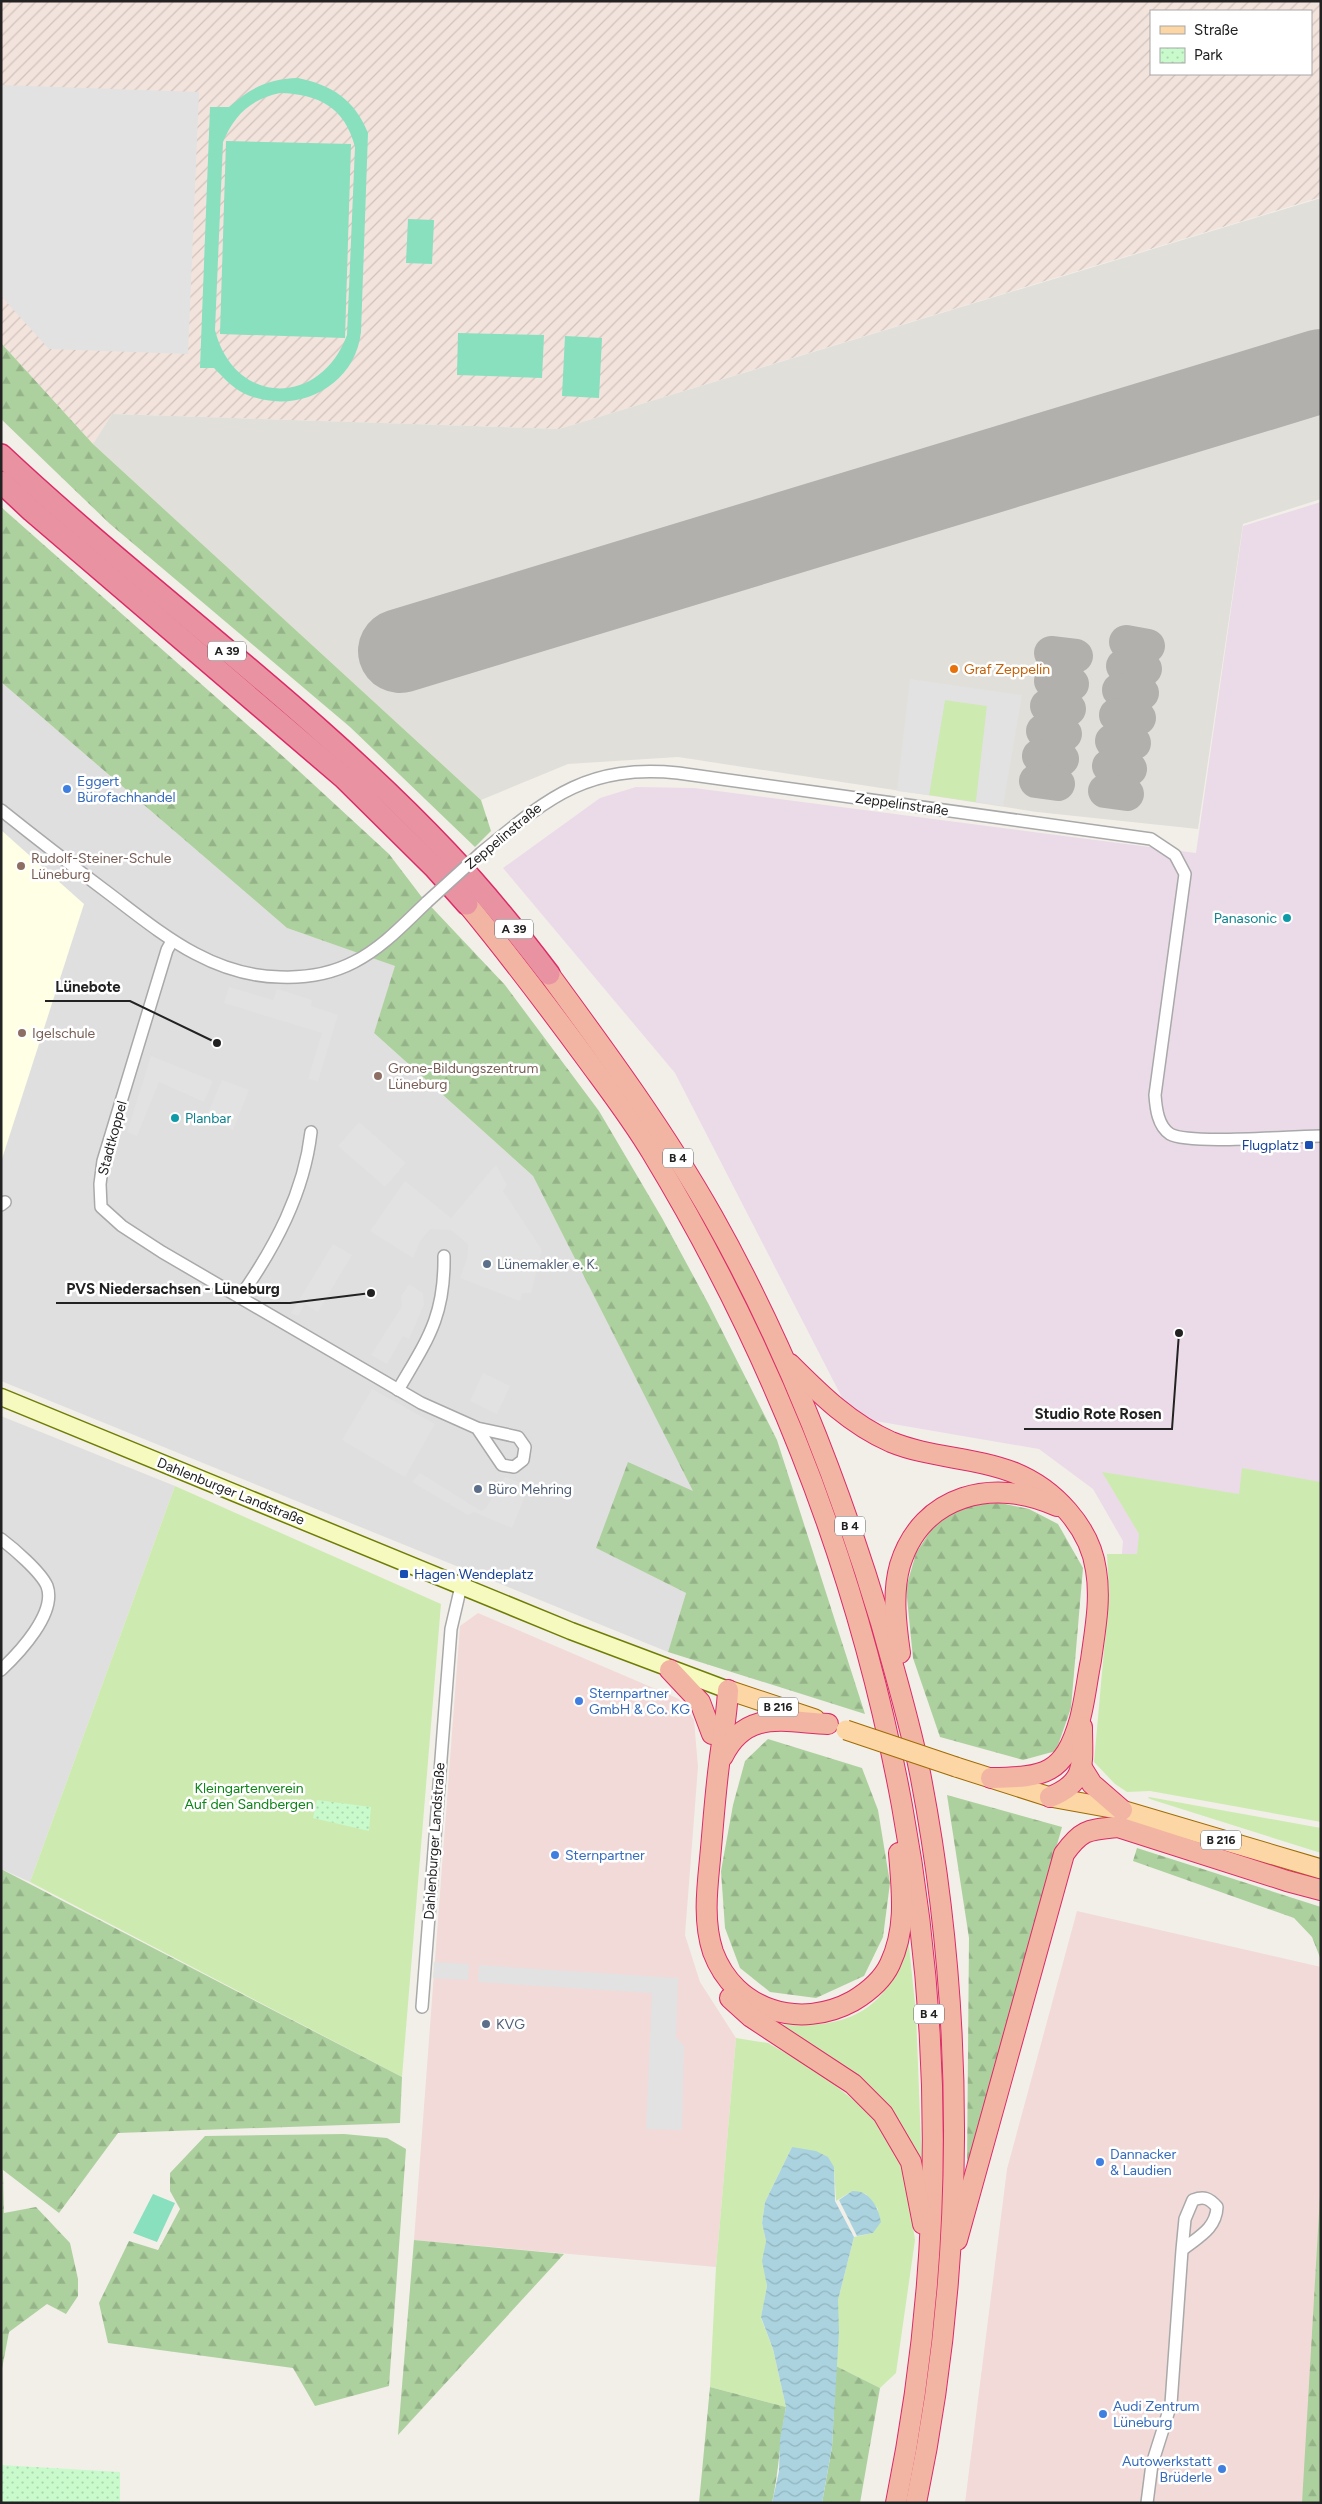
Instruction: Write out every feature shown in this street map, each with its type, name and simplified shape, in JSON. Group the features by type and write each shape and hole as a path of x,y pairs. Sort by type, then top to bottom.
{"highway":[{"name":"A 39","path":"1,455 45,497 271,688 360,767 447,852 514,929 549,974"},
{"name":"A 39","path":"1,482 39,517 344,778 435,868 467,904"},
{"name":"B 4","path":"467,904 537,991 649,1148 694,1224 742,1316 788,1421 829,1528 847,1582 897,1774 914,1865 928,2003 939,2255 937,2376 916,2503"},
{"name":"B 4","path":"549,974 666,1138 735,1258 783,1357 848,1521 902,1699 921,1778 942,1928 949,2002 953,2141 939,2255 896,2503"},
{"path":"783,1357 820,1394 866,1430 919,1451 991,1466 1014,1473 1048,1492 1068,1511 1084,1535 1096,1568 1098,1617 1083,1710 1074,1741 1058,1764 1047,1771 1019,1777 991,1778"},
{"path":"902,1699 905,1683 897,1632 896,1587 902,1561 916,1532 929,1518 945,1506 962,1497 981,1494 1024,1495 1068,1511"},
{"path":"665,1668 700,1702 712,1734"},
{"path":"728,1690 719,1765 707,1907 708,1932 721,1968 742,1995 770,2009 797,2015 822,2014 861,1996 876,1983 889,1966 897,1947 903,1910 895,1790 897,1774"},
{"path":"728,1690 716,1714 712,1734 699,1907 700,1932 705,1954 721,1988 736,2005 750,2017 853,2084 883,2114 910,2162 939,2255 959,2237 1064,1854 1076,1838 1089,1830 1120,1819 1092,1784 1082,1768"},
{"path":"1050,1796 1073,1785 1082,1768 1083,1710"},
{"path":"719,1765 735,1736 744,1728 756,1723 837,1727"},
{"name":"B 216","path":"1120,1819 1287,1881 1321,1890"}],"main road":[{"name":"Dahlenburger Landstraße","path":"1,1397 665,1668"},
{"name":"B 216","path":"665,1668 956,1767 1120,1819 1321,1868"}],"street":[{"name":"Zeppelinstraße","path":"172,941 213,963 252,975 294,978 318,974 353,962 391,936 481,854 539,806 569,788 601,776 638,770 698,776 1152,839 1175,854 1185,874 1156,1095 1156,1107 1161,1122 1171,1134 1196,1140 1321,1136"},
{"path":"1,810 172,941"},
{"name":"Stadtkoppel","path":"172,941 165,956 103,1161 100,1184 102,1207 122,1226 154,1247 421,1403 477,1428"},
{"path":"240,1297 261,1267 290,1208 308,1160 312,1132"},
{"path":"398,1390 430,1335 441,1307 444,1256"},
{"path":"1,1539 37,1572 46,1586 48,1600 43,1617 30,1637 1,1670"},
{"name":"Dahlenburger Landstraße","path":"422,2007 451,1629 462,1586"},
{"path":"1147,2503 1152,2464 1171,2404 1182,2250"}],"shaded area":[{"path":"1,1 1321,1 1321,197 559,429 112,414 93,444 1,343"},
{"path":"1,85 199,92 188,354 49,349 1,296"},
{"path":"1321,198 1321,499 1243,524 1198,829 1037,812 678,757 568,764 481,800 93,444 112,414 559,429"},
{"path":"1321,502 1321,1679 1114,1647 1123,1541 1093,1489 1039,1449 852,1417 675,1073 503,868 600,798 636,787 694,788 1196,853 1243,526"},
{"path":"910,679 1022,695 1003,806 976,802 987,706 945,700 929,795 897,791"},
{"path":"1,682 287,928 396,966 374,1033 533,1176 694,1492 596,1548 686,1593 668,1652 1,1381"},
{"name":"Igelschule","path":"1,830 84,904 1,1162"},
{"path":"229,987 273,1000 277,989 312,1000 311,1006 338,1015 318,1081 308,1079 322,1033 224,1003"},
{"path":"151,1056 213,1081 204,1102 159,1082 137,1136 127,1132"},
{"path":"222,1080 249,1090 233,1130 206,1117"},
{"path":"359,1122 406,1163 385,1187 338,1146"},
{"path":"496,1165 507,1185 503,1191 542,1250 531,1293 522,1293 520,1301 460,1278 467,1259 468,1244 451,1230 430,1229 420,1241 413,1258 370,1231 405,1181 451,1218"},
{"path":"333,1244 352,1255 318,1312 305,1304 298,1316 291,1313"},
{"path":"409,1284 423,1293 424,1305 409,1339 403,1336 387,1364 371,1355 402,1306 401,1296"},
{"path":"483,1373 510,1386 497,1414 470,1401"},
{"path":"372,1389 435,1424 405,1477 342,1440"},
{"path":"1,1416 175,1486 30,1882 1,1869"},
{"path":"420,1473 481,1511 486,1508 505,1477 529,1486 512,1528 474,1512 468,1515 412,1482"},
{"path":"478,1613 679,1699 694,1720 698,1767 685,1935 700,1982 736,2038 716,2267 414,2240 460,1626"},
{"path":"1077,1911 1321,1967 1321,2503 965,2503 1007,2169"},
{"path":"434,1962 469,1964 468,1980 433,1978"},
{"path":"479,1965 678,1978 676,2037 684,2046 682,2130 646,2129 652,1993 478,1982"}],"green space":[{"path":"298,78 310,81 341,96 356,111 368,133 361,332 357,351 348,367 336,381 322,391 305,398 269,401 240,391 214,368 200,368 210,107 229,107 245,94 261,85","holes":["280,93 306,96 328,105 344,122 355,147 347,335 334,359 318,376 298,386 278,388 258,384 240,373 225,355 215,330 223,142 227,132 238,116 252,104 260,99"]},
{"path":"226,141 351,144 345,338 220,334"},
{"path":"408,219 434,220 432,264 406,263"},
{"path":"458,333 544,335 542,378 457,375"},
{"path":"565,336 602,338 599,398 562,396"},
{"path":"1,343 93,444 481,800 491,831 475,847 350,727 110,524 1,419"},
{"path":"1,507 287,760 389,854 421,896 505,985 599,1111 662,1218 708,1303 777,1440 865,1714 668,1652 686,1593 596,1548 628,1462 693,1491 533,1176 374,1033 395,966 287,928 1,682"},
{"path":"945,700 987,706 976,802 929,795"},
{"path":"1242,1468 1321,1482 1321,1822 1150,1791 1127,1792 1115,1784 1094,1762 1109,1594 1107,1554 1137,1554 1139,1534 1102,1472 1239,1494"},
{"name":"Kleingartenverein Auf den Sandbergen","path":"175,1486 441,1604 402,2077 30,1882"},
{"path":"1000,1503 1029,1509 1058,1524 1083,1568 1071,1708 1056,1751 1023,1760 940,1737 913,1658 906,1588 916,1553 933,1527 964,1505"},
{"path":"768,1739 862,1768 878,1810 890,1883 883,1937 864,1976 816,1998 770,1992 740,1968 725,1928 721,1871 733,1805 745,1761"},
{"path":"947,1795 1062,1827 967,2167 969,1938"},
{"path":"1149,1797 1321,1828 1321,1853 1153,1800"},
{"path":"317,1800 371,1807 369,1831 313,1818"},
{"path":"1137,1848 1321,1907 1321,1960 1312,1937 1294,1918 1133,1861"},
{"path":"1,1869 402,2077 400,2123 118,2133 59,2213 3,2170 4,2213 36,2207 70,2243 78,2279 78,2296 66,2314 47,2304 9,2332 1,2374"},
{"path":"908,1937 916,2013 922,2169 892,2109 775,2024 809,2025 825,2023 855,2015 868,2007 880,1996 894,1976"},
{"path":"736,2038 768,2043 816,2070 876,2118 904,2165 915,2240 896,2373 880,2388 836,2366 838,2300 854,2237 873,2233 878,2209 866,2194 852,2191 836,2201 834,2167 792,2147 765,2202 762,2223 766,2241 763,2261 767,2286 761,2318 773,2349 786,2407 710,2387 716,2267"},
{"path":"344,2134 387,2138 406,2149 389,2386 315,2406 293,2368 108,2343 99,2303 129,2241 158,2250 180,2209 170,2191 170,2173 205,2136"},
{"path":"1321,2179 1321,2503 1302,2503"},
{"path":"153,2194 175,2203 157,2242 133,2233"},
{"path":"414,2240 564,2254 398,2435"},
{"path":"836,2366 880,2388 860,2503 822,2503 832,2447"},
{"path":"710,2387 786,2407 772,2503 699,2503"},
{"path":"1,2465 120,2472 120,2503 1,2503"}],"water":[{"path":"792,2147 816,2151 828,2157 834,2167 835,2201 854,2237 838,2300 839,2332 832,2447 822,2503 772,2503 779,2471 780,2439 786,2407 773,2349 761,2317 767,2286 762,2261 766,2241 762,2223 765,2202"},
{"path":"852,2191 858,2191 868,2196 878,2211 881,2222 873,2233 857,2236 839,2200"}],"taxiway":[{"path":"1126,642 1148,646"},
{"path":"1051,653 1076,656"},
{"path":"1123,666 1145,669"},
{"path":"1051,681 1072,684"},
{"path":"1119,690 1142,693"},
{"path":"1047,706 1069,709"},
{"path":"1116,715 1139,718"},
{"path":"1043,731 1065,734"},
{"path":"1112,741 1134,743"},
{"path":"1039,756 1062,759"},
{"path":"1109,766 1130,769"},
{"path":"1036,781 1058,784"},
{"path":"1105,791 1127,794"}],"runway":[{"path":"400,651 1321,371"}],"place":[{"name":"Graf Zeppelin","path":"954,669"},
{"name":"Eggert Bürofachhandel","path":"67,789"},
{"name":"Rudolf-Steiner-Schule Lüneburg","path":"21,866"},
{"name":"Panasonic","path":"1287,918"},
{"name":"Igelschule","path":"22,1033"},
{"name":"Lünebote","path":"217,1043"},
{"name":"Grone-Bildungszentrum Lüneburg","path":"378,1076"},
{"name":"Planbar","path":"175,1118"},
{"name":"Flugplatz","path":"1309,1145"},
{"name":"Lünemakler e. K.","path":"487,1264"},
{"name":"PVS Niedersachsen - Lüneburg","path":"371,1293"},
{"name":"Studio Rote Rosen","path":"1179,1333"},
{"name":"Büro Mehring","path":"478,1489"},
{"name":"Hagen Wendeplatz","path":"404,1574"},
{"name":"Sternpartner GmbH & Co. KG","path":"579,1701"},
{"name":"Sternpartner","path":"555,1855"},
{"name":"KVG","path":"486,2024"},
{"name":"Dannacker & Laudien","path":"1100,2162"},
{"name":"Audi Zentrum Lüneburg","path":"1103,2414"},
{"name":"Autowerkstatt Brüderle","path":"1222,2469"}]}
